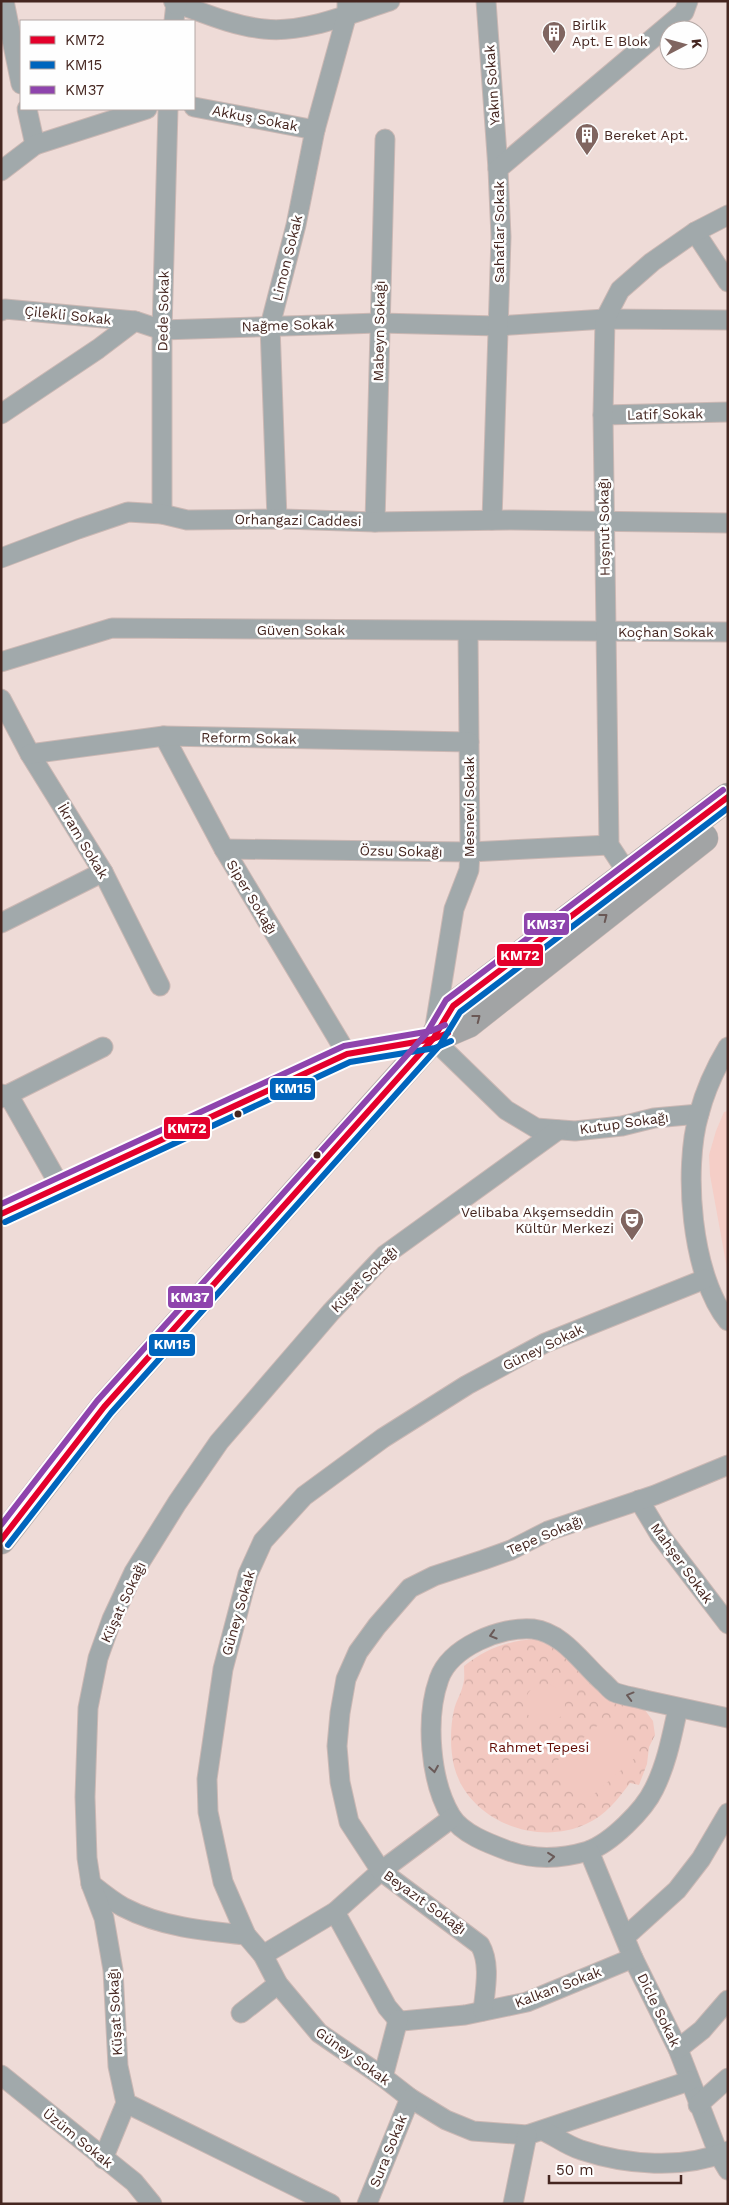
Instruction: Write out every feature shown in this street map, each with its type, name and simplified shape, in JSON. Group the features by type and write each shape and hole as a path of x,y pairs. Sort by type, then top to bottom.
{"main road":[{"path":"633,882 728,797"},
{"path":"1,1540 104,1407 433,1039 453,1006 728,819"}],"street":[{"path":"4,1 20,79"},
{"path":"175,8 265,30 297,28 347,8 390,1"},
{"name":"Yakın Sokak","path":"486,1 498,169"},
{"name":"Sahaflar Sokak","path":"492,520 501,237 498,169 684,12 688,1"},
{"name":"Limon Sokak","path":"277,519 270,326 296,225 316,130 347,8"},
{"name":"Akkuş Sokak","path":"195,106 316,130"},
{"path":"27,110 35,144"},
{"path":"1,171 35,144 144,110"},
{"name":"Dede Sokak","path":"162,514 162,330 168,110"},
{"name":"Mabeyn Sokağı","path":"375,522 385,139"},
{"name":"Hoşnut Sokağı","path":"609,845 603,415 605,319 620,290 652,262 695,232 728,215"},
{"path":"695,232 728,282"},
{"name":"Çilekli Sokak","path":"1,311 5,308 135,321"},
{"name":"Nağme Sokak","path":"135,321 162,330 379,323 498,326 605,319 728,320"},
{"path":"1,414 98,349 135,321"},
{"name":"Latif Sokak","path":"603,415 728,412"},
{"name":"Orhangazi Caddesi","path":"1,558 78,528 128,512 162,514 187,520 277,519 375,522 492,520 728,523"},
{"name":"Güven Sokak","path":"1,662 112,628 605,632"},
{"name":"Mesnevi Sokak","path":"433,1039 454,909 469,870 468,631"},
{"name":"Koçhan Sokak","path":"605,632 728,632"},
{"name":"İkram Sokak","path":"1,700 30,754 103,872 160,986"},
{"name":"Reform Sokak","path":"30,754 164,736 469,742"},
{"name":"Siper Sokağı","path":"164,736 224,849 347,1054"},
{"path":"609,845 633,882"},
{"name":"Özsu Sokağı","path":"224,849 470,852 609,845"},
{"path":"1,923 103,872"},
{"path":"1,1214 347,1054 433,1039"},
{"name":"Kutup Sokağı","path":"433,1039 506,1110 536,1128 575,1131 622,1126 654,1118 699,1114"},
{"path":"60,1186 4,1096 103,1047"},
{"path":"728,1047 718,1063 699,1114 692,1150 691,1199 705,1279 728,1321"},
{"name":"Küşat Sokağı","path":"126,2103 118,2066 118,2036 113,1970 104,1918 91,1884 87,1858 88,1708 98,1658 112,1619 134,1572 177,1503 219,1442 331,1312 384,1255 558,1130"},
{"name":"Güney Sokak","path":"536,2133 473,2131 446,2120 410,2098 319,2033 278,1984 263,1955 246,1935 222,1882 208,1812 207,1779 223,1669 248,1574 262,1542 304,1496 382,1438 467,1385 545,1343 705,1279"},
{"name":"Tepe Sokağı","path":"377,1626 410,1588 434,1576 455,1571 511,1550 548,1531 639,1500 728,1465"},
{"name":"Mahşer Sokak","path":"639,1500 660,1535 727,1620"},
{"name":"Beyazıt Sokağı","path":"377,1626 358,1652 346,1679 340,1712 337,1746 340,1782 349,1822 381,1872 480,1944 484,1952 486,1966 483,2011"},
{"path":"678,1708 665,1764 653,1790 635,1816 606,1840 589,1850 538,1859 517,1854 481,1840 452,1818 437,1786 431,1750 432,1714 439,1678 456,1655 480,1639 507,1631 532,1629 554,1635 613,1692 728,1718"},
{"path":"625,1937 651,1916 677,1890 701,1859 728,1813"},
{"path":"263,1955 335,1912 381,1872 452,1818"},
{"name":"Dicle Sokak","path":"589,1850 633,1958 678,2049 698,2105 725,2159"},
{"path":"91,1884 122,1907 148,1917 185,1929 246,1935"},
{"path":"335,1912 387,2007 398,2020 383,2077"},
{"name":"Kalkan Sokak","path":"398,2020 465,2015 527,2002 633,1958"},
{"path":"241,2013 278,1984"},
{"path":"678,2049 702,2030 728,2000"},
{"name":"Üzüm Sokak","path":"1,2075 103,2159 134,2182 152,2204"},
{"path":"698,2105 728,2078"},
{"path":"536,2133 689,2080"},
{"name":"Sura Sokak","path":"367,2204 410,2098"},
{"path":"103,2159 126,2103 157,2116 331,2204"},
{"path":"536,2133 580,2150 638,2163 725,2159"},
{"path":"513,2204 536,2133"}],"shaded area":[{"path":"728,1111 728,1274 710,1175 709,1155 724,1112"}],"green space":[{"name":"Rahmet Tepesi","path":"535,1639 547,1640 642,1706 653,1721 655,1735 649,1747 647,1764 639,1785 630,1783 616,1801 593,1821 567,1830 547,1832 526,1830 507,1824 489,1815 474,1801 462,1785 454,1766 451,1731 455,1707 464,1683 464,1666 480,1655 497,1647"},
{"path":"545,1684 559,1690 565,1704 559,1718 545,1724 531,1718 525,1704 531,1690"},
{"path":"604,1720 636,1757 583,1804 551,1766"}],"transit line":[{"name":"KM37","path":"1,1525 97,1401 426,1034 446,1000 723,790"},
{"name":"KM72","path":"1,1540 104,1407 433,1039 453,1006 728,797"},
{"name":"KM15","path":"8,1545 111,1413 440,1045 460,1012 728,808"},
{"name":"KM37","path":"1,1204 344,1046 431,1031 445,1025"},
{"name":"KM72","path":"1,1214 347,1054 433,1039 448,1033"},
{"name":"KM15","path":"5,1222 350,1062 435,1048 451,1041"}],"place":[{"name":"Birlik Apt. E Blok","path":"554,54"},
{"name":"Bereket Apt.","path":"587,156"},
{"name":"Velibaba Akşemseddin Kültür Merkezi","path":"632,1241"}]}
